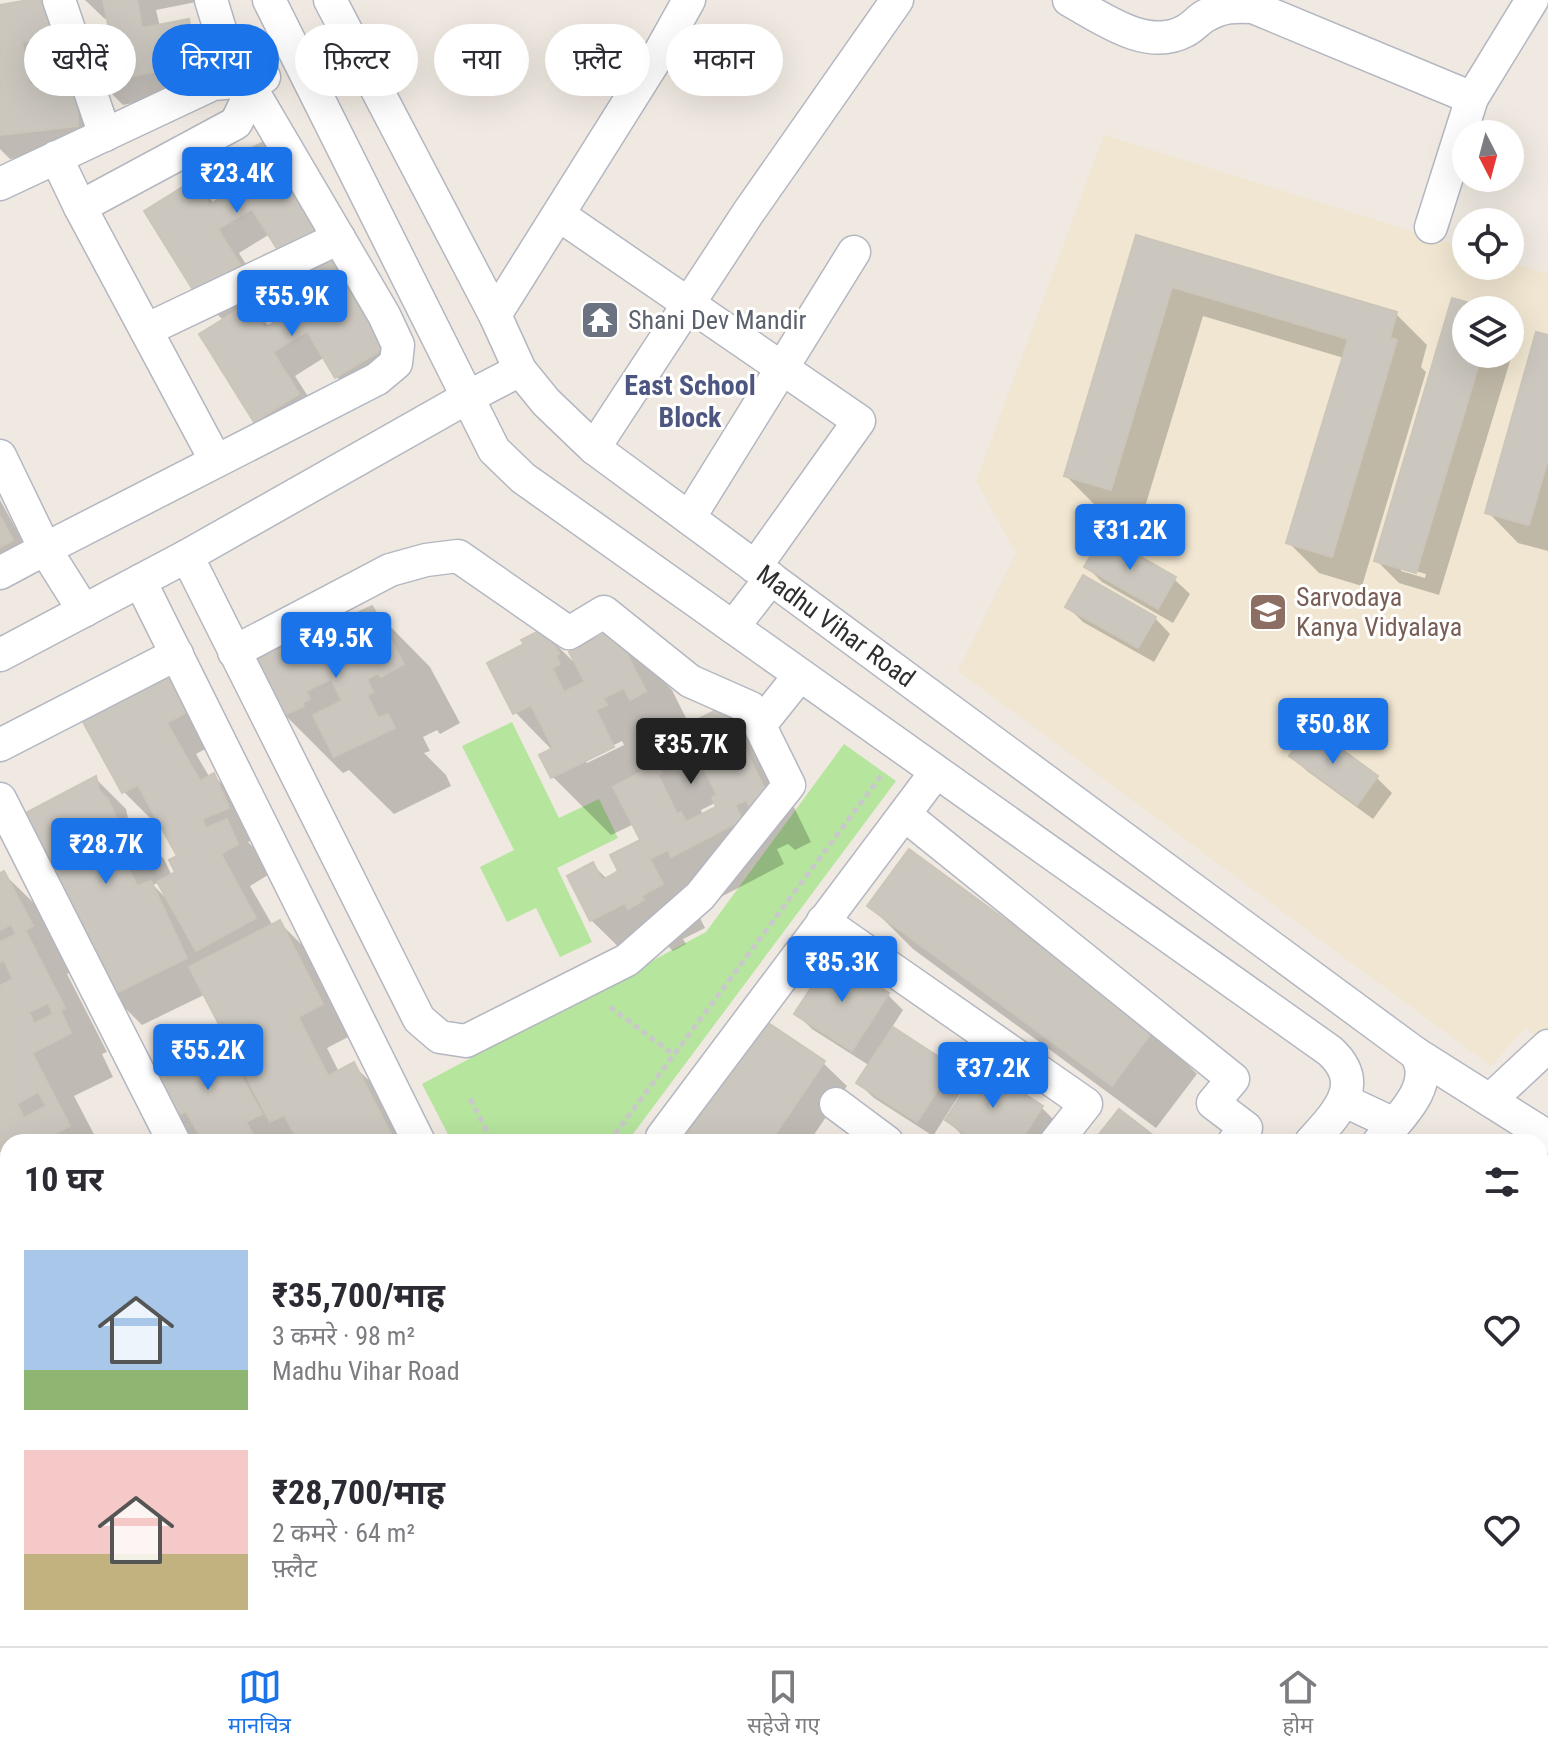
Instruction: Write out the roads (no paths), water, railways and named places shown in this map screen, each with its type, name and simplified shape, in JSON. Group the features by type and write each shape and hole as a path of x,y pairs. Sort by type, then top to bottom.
{"street":[{"path":"59,0 105,135"},
{"path":"211,0 222,24"},
{"path":"269,0 295,52"},
{"name":"Madhu Vihar Road","path":"330,0 495,315 520,370 546,402 594,448 1415,1053 1543,1134"},
{"path":"495,315 660,52 689,0"},
{"path":"594,448 748,213 897,0"},
{"path":"1069,0 1114,10 1140,36 1164,38 1185,31 1204,16 1228,6 1253,7 1472,98"},
{"path":"1431,227 1472,98 1532,0"},
{"path":"0,184 188,96"},
{"path":"80,207 236,123 245,96"},
{"path":"0,573 377,379 396,363 398,345 384,315 256,96"},
{"path":"317,96 494,450 523,478 1330,1051 1345,1073 1345,1101 1318,1134"},
{"path":"56,157 216,461"},
{"path":"559,215 859,421 763,572 733,627"},
{"path":"146,330 339,238"},
{"path":"689,518 854,252"},
{"path":"0,655 187,556 520,370"},
{"path":"0,456 45,549 84,611"},
{"path":"187,556 234,652 419,1019 440,1037 466,1041 627,960 700,896 789,785 751,708 690,681 604,612 569,633 458,556 426,560 390,570 234,652"},
{"path":"140,581 415,1134"},
{"path":"0,745 177,654"},
{"path":"760,725 800,675"},
{"path":"669,1134 823,921 936,772"},
{"path":"0,799 170,1134"},
{"path":"905,815 1233,1079 1213,1103 1246,1128 1241,1134"},
{"path":"823,921 1086,1104 1062,1134"},
{"path":"1490,1100 1548,1046"},
{"path":"1345,1101 1386,1133 1416,1094 1421,1082 1421,1066 1415,1053"},
{"path":"836,1104 876,1134"}],"place":[{"name":"Shani Dev Mandir","path":"600,320"},
{"name":"Sarvodaya Kanya Vidyalaya","path":"1268,612"}],"district":[{"name":"East School Block","path":"690,401"}]}
